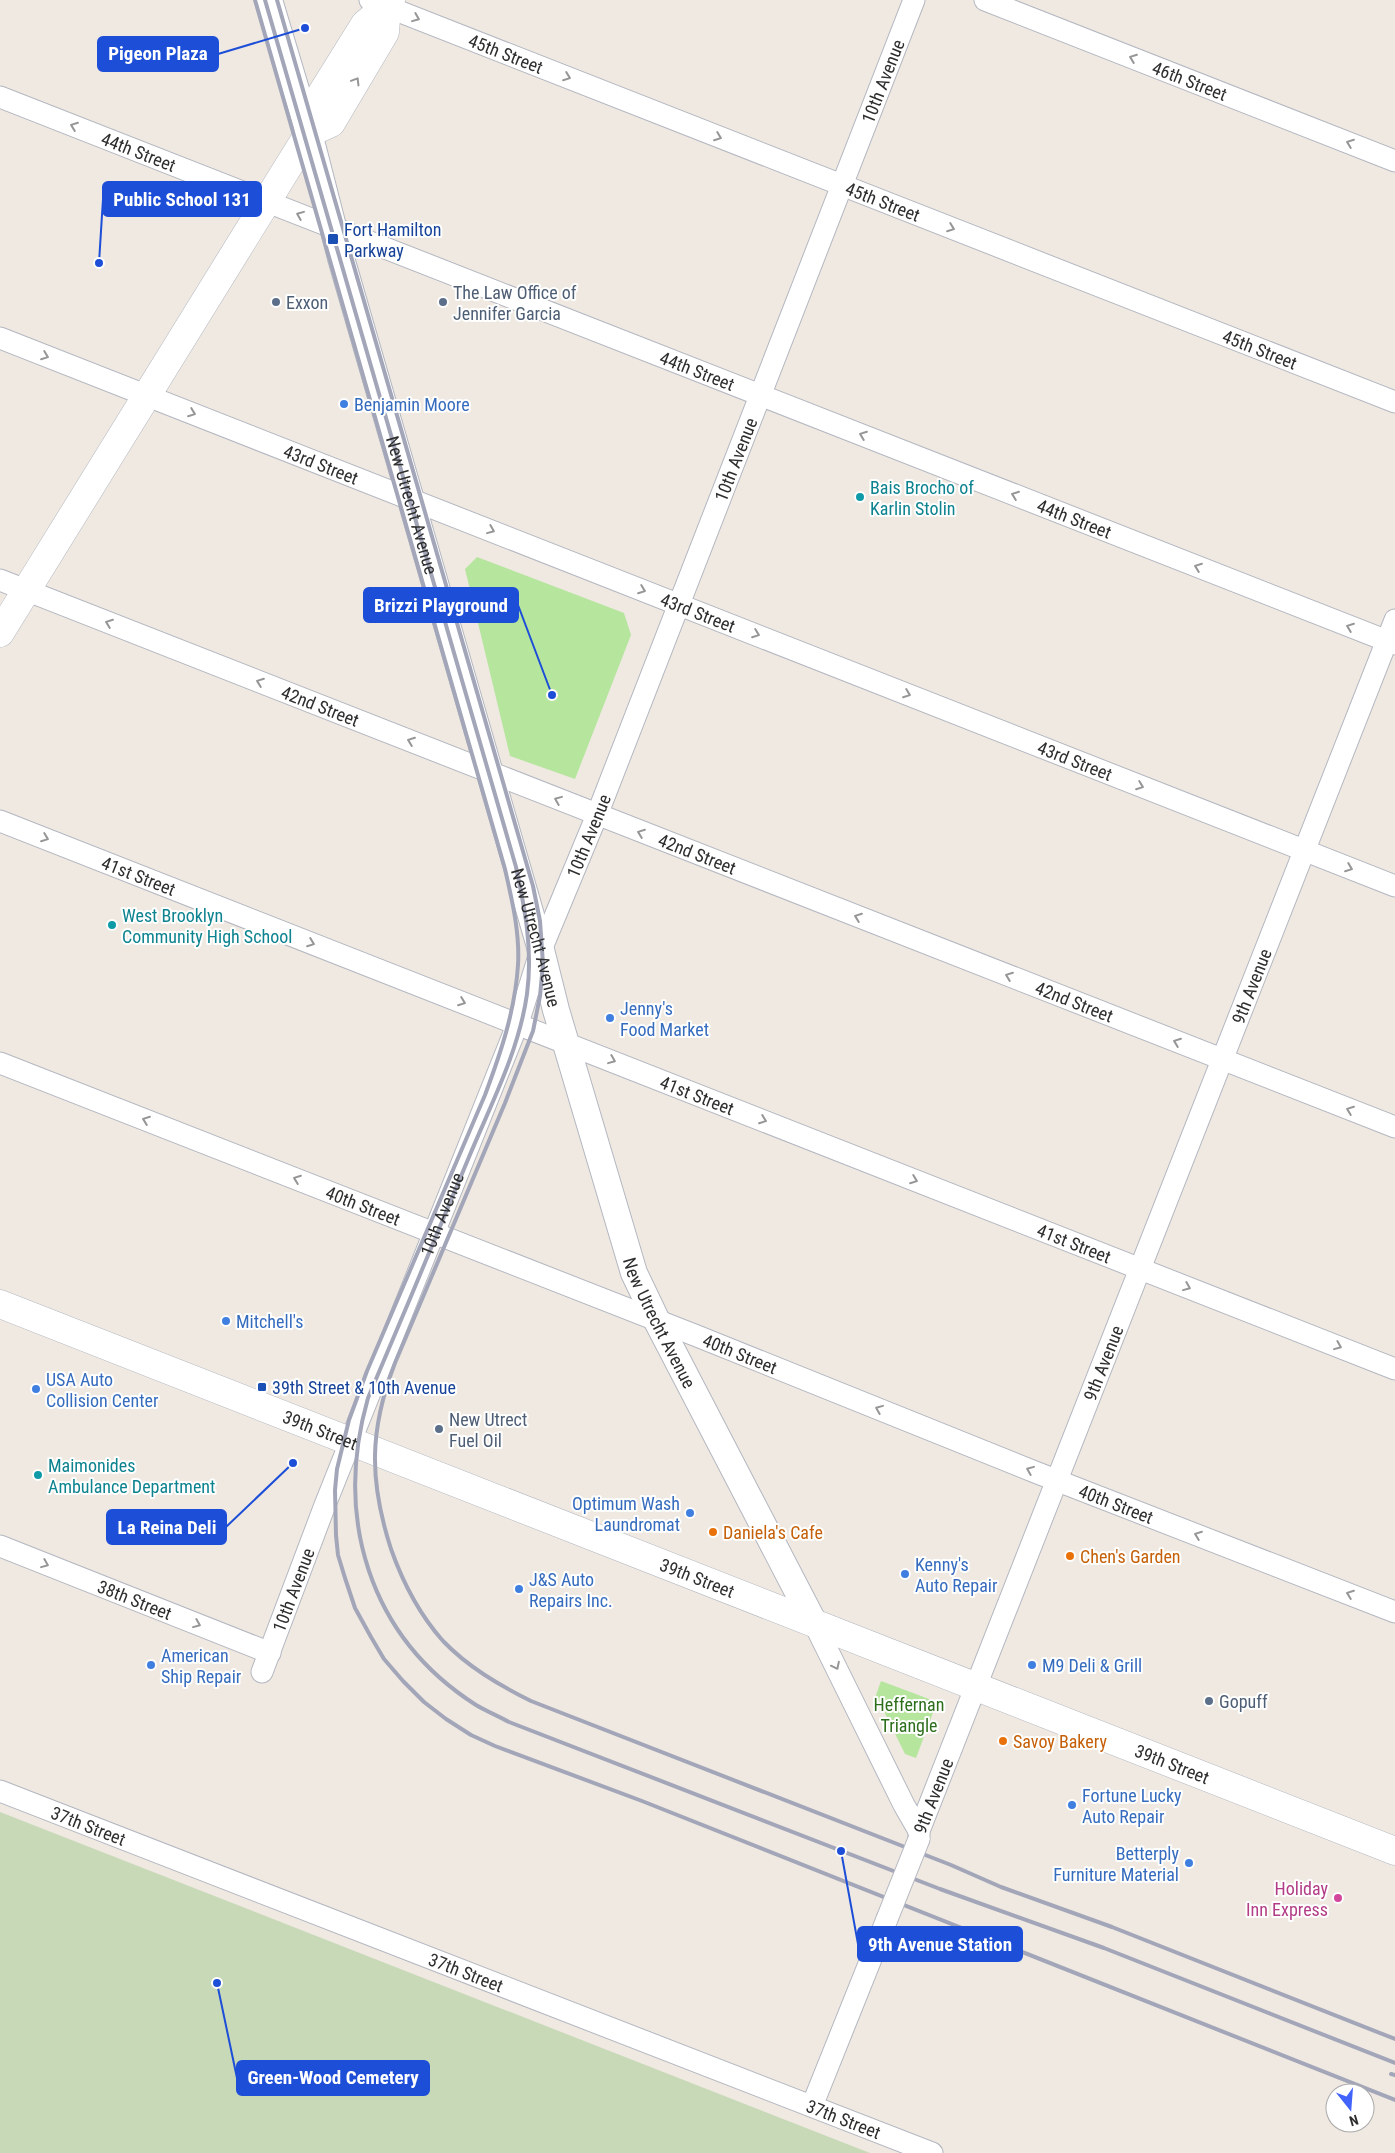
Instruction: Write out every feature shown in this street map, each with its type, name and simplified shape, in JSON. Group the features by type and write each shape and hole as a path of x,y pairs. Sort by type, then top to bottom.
{"main road":[{"path":"0,634 309,133 322,93 365,24 382,2"},
{"name":"39th Street","path":"0,1304 1395,1851"}],"street":[{"name":"New Utrecht Avenue","path":"269,0 309,133 333,228 634,1274 814,1623 919,1835"},
{"name":"10th Avenue","path":"266,1662 350,1442 518,1024 541,950 597,815 914,0"},
{"name":"46th Street","path":"985,0 1395,161"},
{"name":"45th Street","path":"382,2 842,186 1395,402"},
{"name":"44th Street","path":"0,97 1391,643"},
{"name":"43rd Street","path":"0,338 1395,886"},
{"name":"42nd Street","path":"0,580 1395,1127"},
{"name":"9th Avenue","path":"812,2106 872,1959 1304,850 1391,643 1395,620"},
{"name":"41st Street","path":"0,821 567,1042 1395,1369"},
{"name":"40th Street","path":"0,1063 1058,1481 1395,1612"},
{"name":"38th Street","path":"0,1546 266,1662"},
{"name":"37th Street","path":"0,1791 932,2153"}],"green space":[{"path":"477,557 624,613 631,635 575,779 510,756 465,569"},
{"name":"Heffernan Triangle","path":"881,1681 929,1699 934,1710 916,1758 905,1754 876,1695"},
{"path":"0,1812 870,2153 0,2153"}],"railway":[{"path":"255,0 505,869 518,941 518,965 514,999 496,1063 485,1095 367,1371 349,1420 337,1469 335,1490 338,1555 355,1608 384,1659 403,1681 424,1702 471,1735 1395,2100"},
{"path":"265,0 516,867 529,946 527,994 518,1036 511,1057 368,1398 358,1443 355,1486 359,1529 369,1570 385,1609 409,1645 439,1677 476,1705 509,1722 940,1889 1104,1948 1395,2063"},
{"path":"277,0 533,886 540,921 543,964 540,996 533,1031 505,1103 395,1363 380,1411 375,1456 379,1501 391,1549 412,1598 434,1631 463,1659 484,1675 531,1701 951,1865 1001,1887 1112,1927 1395,2039"},
{"path":"1391,2074 1395,2075"}],"place":[{"name":"Pigeon Plaza","path":"305,28"},
{"name":"Fort Hamilton Parkway","path":"333,239"},
{"name":"Public School 131","path":"99,263"},
{"name":"Exxon","path":"276,302"},
{"name":"The Law Office of Jennifer Garcia","path":"443,302"},
{"name":"Benjamin Moore","path":"344,404"},
{"name":"Bais Brocho of Karlin Stolin","path":"860,497"},
{"name":"Brizzi Playground","path":"552,695"},
{"name":"West Brooklyn Community High School","path":"112,925"},
{"name":"Jenny's Food Market","path":"610,1018"},
{"name":"Mitchell's","path":"226,1321"},
{"name":"39th Street & 10th Avenue","path":"262,1387"},
{"name":"USA Auto Collision Center","path":"36,1389"},
{"name":"New Utrect Fuel Oil","path":"439,1429"},
{"name":"La Reina Deli","path":"293,1463"},
{"name":"Maimonides Ambulance Department","path":"38,1475"},
{"name":"Optimum Wash Laundromat","path":"690,1513"},
{"name":"Daniela's Cafe","path":"713,1532"},
{"name":"Chen's Garden","path":"1070,1556"},
{"name":"Kenny's Auto Repair","path":"905,1574"},
{"name":"J&S Auto Repairs Inc.","path":"519,1589"},
{"name":"American Ship Repair","path":"151,1665"},
{"name":"M9 Deli & Grill","path":"1032,1665"},
{"name":"Gopuff","path":"1209,1701"},
{"name":"Savoy Bakery","path":"1003,1741"},
{"name":"Fortune Lucky Auto Repair","path":"1072,1805"},
{"name":"9th Avenue Station","path":"841,1851"},
{"name":"Betterply Furniture Material","path":"1189,1863"},
{"name":"Holiday Inn Express","path":"1338,1898"},
{"name":"Green-Wood Cemetery","path":"217,1983"}]}
